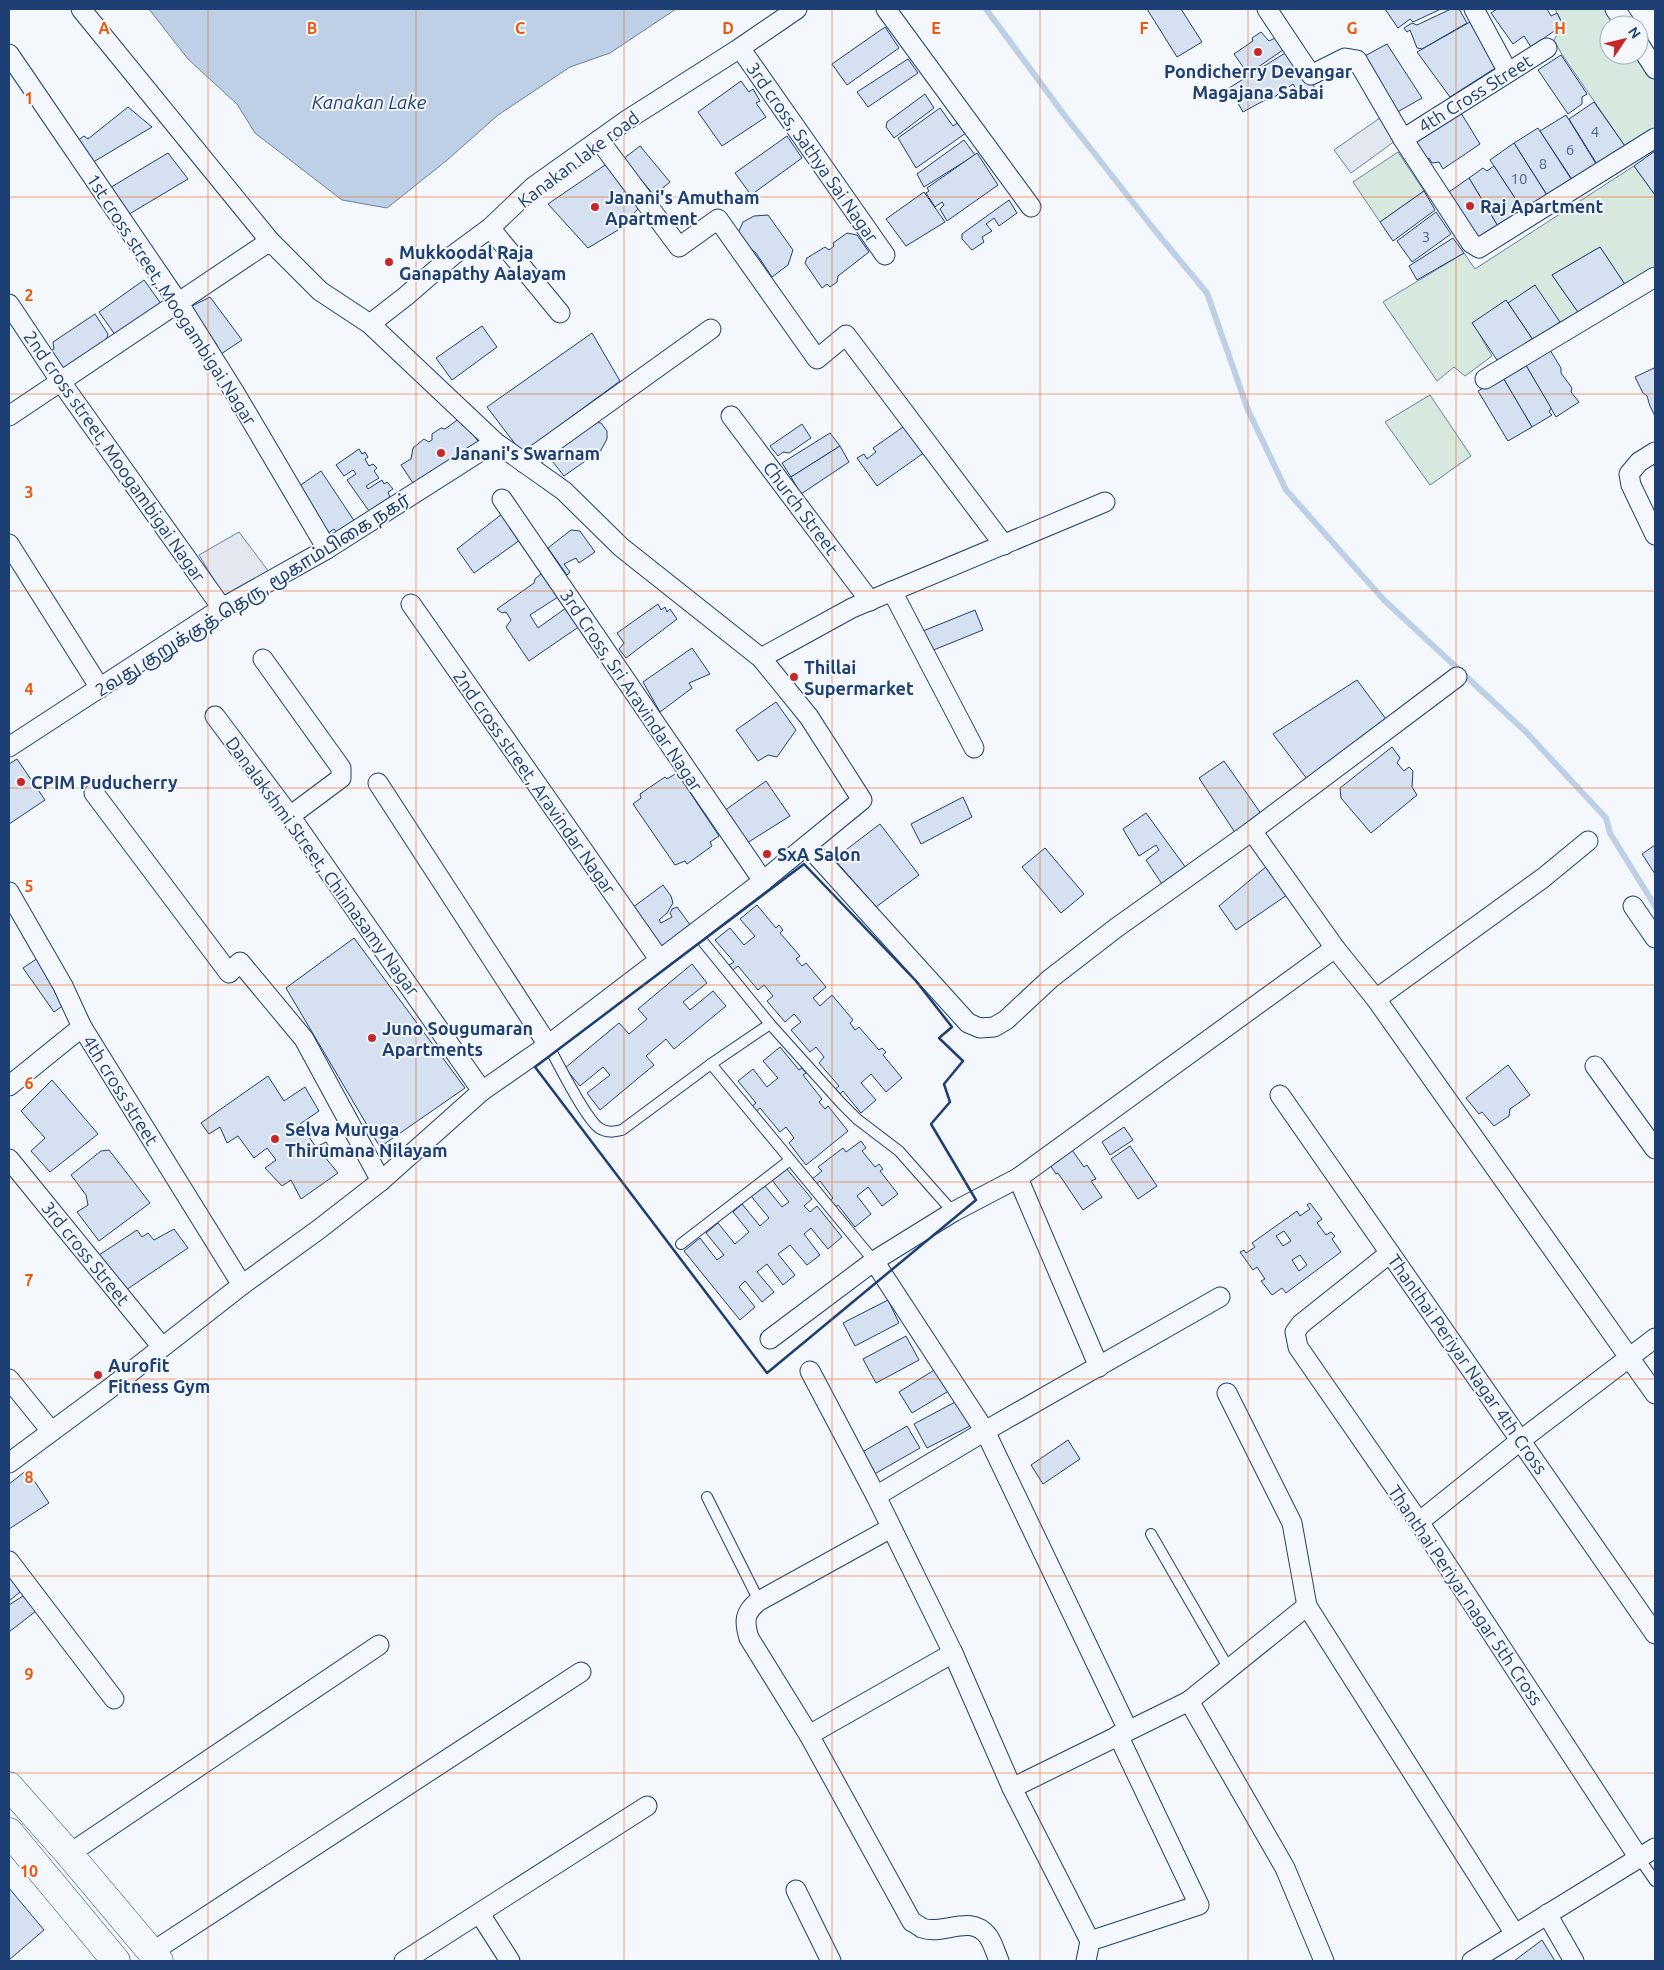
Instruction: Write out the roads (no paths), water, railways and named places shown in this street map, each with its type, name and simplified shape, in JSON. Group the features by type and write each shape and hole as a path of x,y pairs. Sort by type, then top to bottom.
{"highway":[{"path":"9,1786 155,1956"},
{"path":"9,1831 116,1961"}],"street":[{"path":"9,1463 242,1285 318,1230 381,1181 482,1091 548,1045 763,881 862,800 809,717 761,658 621,547 564,491 495,442 370,324 320,291 270,241 81,9"},
{"name":"Kanakan lake road","path":"370,324 452,256 490,228 533,187 599,140 797,9"},
{"path":"886,9 1030,207"},
{"path":"1267,9 1311,75 1345,58 1357,60 1404,139 1471,243 1479,248 1655,138"},
{"path":"1474,9 1508,72"},
{"name":"3rd cross, Sathya Sai Nagar","path":"740,48 885,255"},
{"name":"4th Cross Street","path":"1404,139 1547,48"},
{"name":"1st cross street, Moogambigai Nagar","path":"9,54 178,302 235,393 327,549"},
{"path":"599,140 679,247 718,219 817,359 846,335 1004,545"},
{"path":"490,228 560,313"},
{"path":"9,416 270,241"},
{"path":"1485,379 1655,277"},
{"name":"2nd cross street, Moogambigai Nagar","path":"9,304 61,382 222,608"},
{"path":"524,463 710,329"},
{"name":"Church Street","path":"731,416 870,601"},
{"name":"2வது குறுக்குத் தெரு, மூகாம்பிகை நகர்","path":"9,747 222,608 327,549 495,442"},
{"path":"1655,452 1638,462 1629,474 1631,485 1655,535"},
{"name":"3rd Cross, Sri Aravindar Nagar","path":"502,500 763,881"},
{"path":"761,658 852,608 1105,502"},
{"path":"9,544 100,688"},
{"path":"892,591 974,748"},
{"name":"2nd cross street, Aravindar Nagar","path":"411,604 659,959"},
{"path":"263,659 341,768 341,778 290,816"},
{"path":"807,844 968,1023 980,1028 994,1027 1006,1020 1050,979 1116,928 1252,830 1457,677"},
{"name":"Danalakshmi Street, Chinnasamy Nagar","path":"215,716 290,816 482,1091"},
{"path":"378,783 548,1045"},
{"path":"94,793 229,973 240,962 304,1039 381,1181"},
{"path":"1252,830 1335,948 1376,999 1655,1394"},
{"path":"1376,999 1543,878 1588,841"},
{"name":"4th cross street","path":"9,892 63,986 82,1027 242,1285"},
{"path":"1633,906 1655,938"},
{"path":"770,1339 874,1261 953,1212 1018,1178 1335,948"},
{"path":"9,1086 82,1027"},
{"path":"1594,1066 1655,1148"},
{"name":"Thanthai Periyar Nagar 4th Cross","path":"1280,1096 1655,1634"},
{"name":"3rd cross Street","path":"9,1159 162,1347"},
{"path":"1018,1178 1099,1367"},
{"name":"Thanthai Periyar nagar 5th Cross","path":"1390,1253 1301,1324 1295,1332 1298,1347 1419,1522 1639,1858"},
{"path":"874,1261 985,1431 1123,1732 1199,1905 1090,1941"},
{"path":"876,1496 985,1431 1220,1297"},
{"path":"1419,1522 1521,1440 1655,1338"},
{"path":"810,1371 876,1496 953,1652 1012,1788 1090,1941 1086,1961"},
{"path":"9,1379 51,1431"},
{"path":"1227,1393 1292,1523 1307,1606 1515,1934"},
{"path":"891,1528 759,1601 751,1607 745,1626 750,1638 809,1735 912,1922 923,1928 937,1929 963,1924 976,1926 988,1936 999,1961"},
{"path":"9,1561 114,1699"},
{"path":"1012,1788 1189,1701 1307,1606"},
{"path":"69,1854 378,1645"},
{"path":"809,1735 953,1652"},
{"path":"155,1956 581,1672"},
{"path":"1189,1701 1285,1868 1324,1961"},
{"path":"404,1961 647,1806"},
{"path":"9,1831 32,1812"},
{"path":"1472,1961 1655,1848"},
{"path":"796,1890 831,1961"},
{"path":"480,1914 510,1961"},
{"path":"1548,1914 1574,1961"}],"lane":[{"path":"704,943 770,1024 851,1114 899,1151 953,1212"},
{"path":"548,1045 588,1116 599,1128 610,1132 622,1130 711,1064 770,1024"},
{"path":"711,1064 874,1261"},
{"path":"681,1244 790,1160"},
{"path":"707,1497 759,1601"},
{"path":"1151,1534 1229,1669"},
{"path":"1639,1858 1655,1881"}],"water":[{"name":"Kanakan Lake","path":"149,9 676,9 610,53 570,67 498,115 446,161 387,208 342,200 255,133 237,104 188,59"}],"waterway":[{"path":"986,9 1065,116 1207,293 1248,410 1286,490 1384,600 1526,732 1606,818 1610,833 1655,906"}],"place":[{"name":"Pondicherry Devangar Magajana Sabai","path":"1258,52"},
{"name":"Raj Apartment","path":"1470,206"},
{"name":"Janani's Amutham Apartment","path":"595,207"},
{"name":"Mukkoodal Raja Ganapathy Aalayam","path":"389,262"},
{"name":"Janani's Swarnam","path":"441,453"},
{"name":"Thillai Supermarket","path":"794,677"},
{"name":"CPIM Puducherry","path":"21,782"},
{"name":"SxA Salon","path":"767,854"},
{"name":"Juno Sougumaran Apartments","path":"372,1038"},
{"name":"Selva Muruga Thirumana Nilayam","path":"275,1139"},
{"name":"Aurofit Fitness Gym","path":"98,1375"}]}
